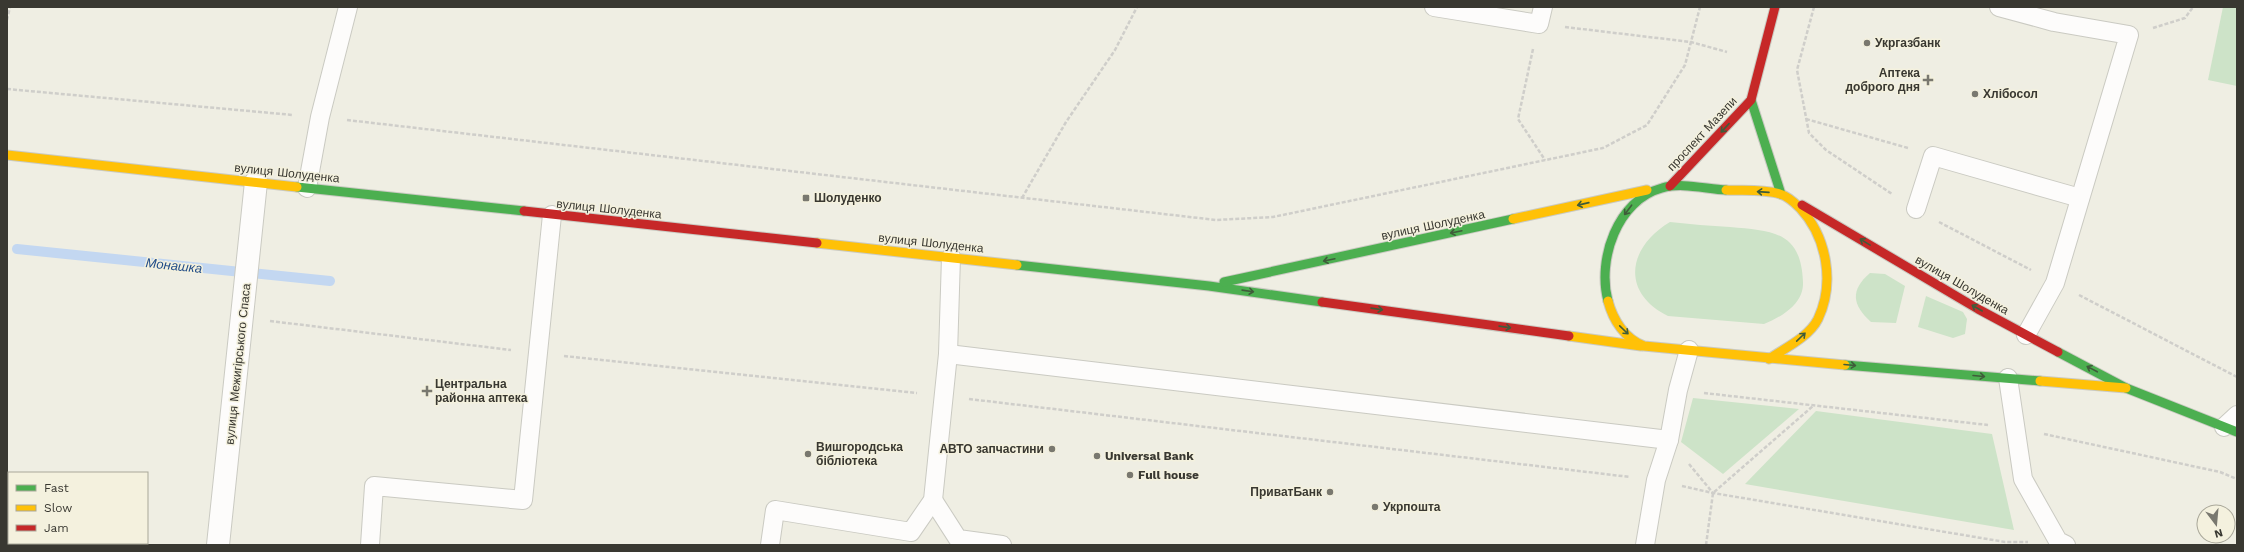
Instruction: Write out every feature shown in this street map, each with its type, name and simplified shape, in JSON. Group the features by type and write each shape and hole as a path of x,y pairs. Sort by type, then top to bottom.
{"main road":[{"name":"проспект Мазепи","path":"1641,346 1615,321 1607,296 1605,269 1610,243 1621,220 1633,203 1666,186 1752,100 1774,7"},
{"name":"проспект Мазепи","path":"1752,100 1785,195"},
{"name":"вулиця Шолуденка","path":"7,155 1209,286 1641,346 1769,359 2126,388"},
{"name":"вулиця Шолуденка","path":"1209,286 1666,186 1785,195 2026,335 2126,388 2231,430"},
{"path":"1769,359 1795,342 1818,320 1826,295 1827,269 1822,244 1808,218 1785,195"}],"street":[{"name":"вулиця Межигірського Спаса","path":"218,545 242,317 247,283 256,182"}],"lane":[{"path":"307,188 320,117 348,7"},
{"path":"1434,7 1541,15"},
{"path":"1999,7 2054,22 2129,34 2055,283 2026,335"},
{"path":"1916,209 1933,156 2080,198"},
{"path":"370,545 374,486 523,500 552,215"},
{"path":"770,545 775,510 911,532 933,500 948,354 951,257"},
{"path":"1645,545 1656,480 1669,440 1678,390 1689,350"},
{"path":"948,354 1669,440"},
{"path":"2008,378 2022,479 2062,543"},
{"path":"2231,430 2237,415"},
{"path":"933,500 958,542 1002,545"}],"path":[{"path":"7,20 10,7"},
{"path":"1022,198 1066,122 1115,50 1137,7"},
{"path":"7,89 320,117 1216,220 1273,216 1603,148 1647,125 1685,65 1700,7"},
{"path":"1814,7 1797,70 1809,133 1826,150 1916,209 2237,377"},
{"path":"2129,34 2185,18 2193,7"},
{"path":"1545,160 1518,119 1541,15 1691,42 1727,52"},
{"path":"1806,119 1933,156"},
{"path":"242,317 538,354 944,396 1500,460 1656,480 1713,493 2005,542 2062,543"},
{"path":"1678,390 2014,428 2220,472 2237,479"},
{"path":"1706,545 1713,493 1813,405"},
{"path":"1669,440 1713,493"}],"green space":[{"path":"2223,7 2237,7 2237,86 2208,80"},
{"path":"1670,222 1759,230 1782,237 1790,243 1797,252 1801,265 1803,282 1800,297 1790,309 1777,318 1764,324 1668,316 1653,306 1642,295 1636,282 1635,269 1638,256 1645,244 1656,232"},
{"path":"1870,273 1885,274 1905,286 1896,323 1871,322 1860,310 1856,298 1857,291 1859,285"},
{"path":"1926,296 1963,312 1967,319 1965,334 1953,338 1918,327"},
{"path":"1693,398 1799,409 1723,474 1681,442"},
{"path":"1816,411 1992,434 2014,530 1745,484"}],"waterway":[{"name":"Монашка","path":"17,249 330,281"}],"traffic: fast":[{"path":"1751,100 1781,194"},
{"path":"1608,301 1605,285 1605,268 1608,250 1622,218 1633,205 1646,195 1669,186 1726,190"},
{"path":"297,187 524,211"},
{"path":"1224,282 1513,219"},
{"path":"1017,265 1209,286 1322,302"},
{"path":"2058,352 2126,388 2237,432"},
{"path":"1845,365 2040,381"}],"traffic: slow":[{"path":"7,155 297,187"},
{"path":"1513,219 1647,190"},
{"path":"1726,190 1767,191 1785,196 1800,208 1809,220 1817,233 1826,261 1826,291 1818,319 1803,337 1769,359"},
{"path":"817,243 1017,265"},
{"path":"1608,301 1613,315 1621,328 1631,339 1644,346 1845,365"},
{"path":"1569,336 1641,346"},
{"path":"2040,381 2126,388"}],"traffic: jam":[{"path":"1670,186 1751,100 1775,7"},
{"path":"1802,205 1978,309 2058,352"},
{"path":"524,211 817,243"},
{"path":"1322,302 1569,336"}],"place":[{"name":"Укргазбанк","path":"1867,43"},
{"name":"Аптека доброго дня","path":"1928,80"},
{"name":"Хлібосол","path":"1975,94"},
{"name":"Шолуденко","path":"806,198"},
{"name":"Центральна районна аптека","path":"427,391"},
{"name":"АВТО запчастини","path":"1052,449"},
{"name":"Вишгородська бібліотека","path":"808,454"},
{"name":"Universal Bank","path":"1097,456"},
{"name":"Full house","path":"1130,475"},
{"name":"ПриватБанк","path":"1330,492"},
{"name":"Укрпошта","path":"1375,507"}]}
